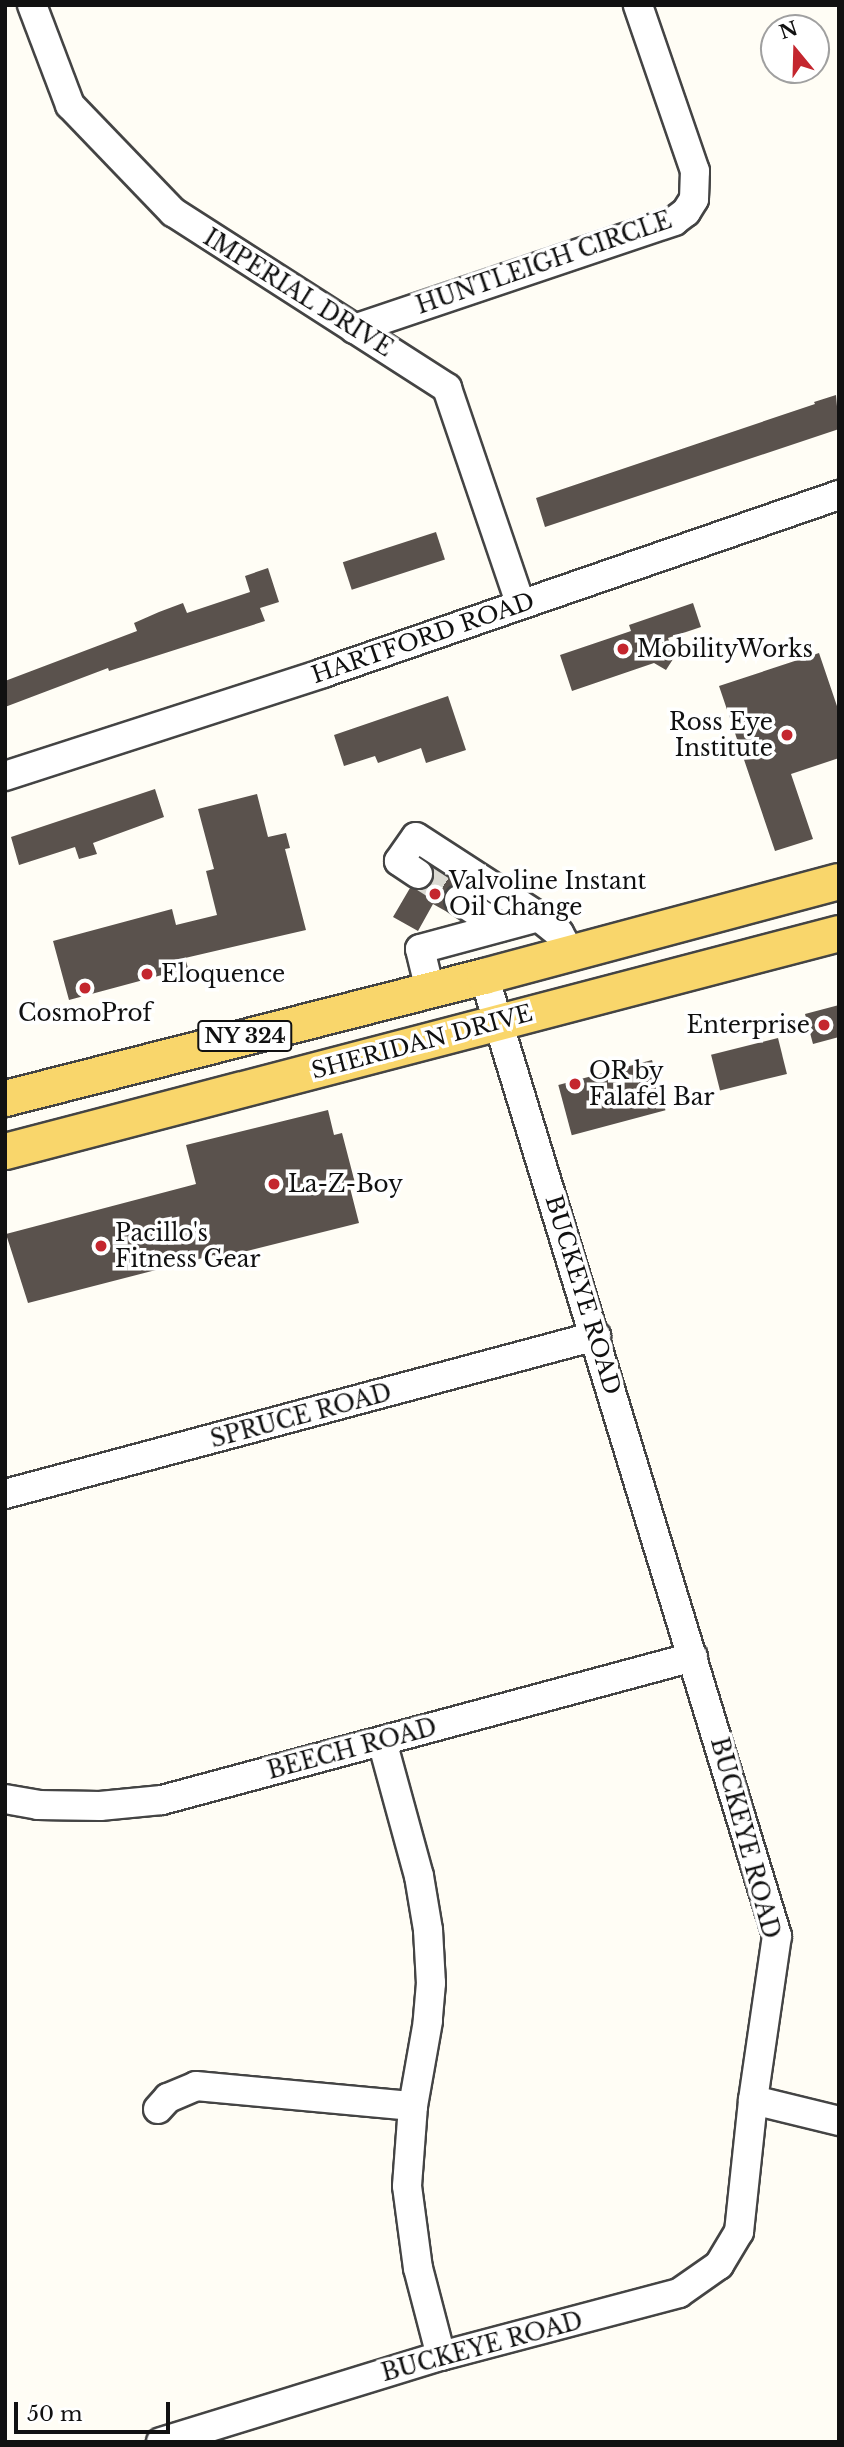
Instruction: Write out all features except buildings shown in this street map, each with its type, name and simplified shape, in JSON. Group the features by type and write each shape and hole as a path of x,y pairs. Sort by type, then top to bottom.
{"main road":[{"name":"SHERIDAN DRIVE","path":"5,1097 430,990 839,881"},
{"name":"SHERIDAN DRIVE","path":"5,1151 839,933"}],"street":[{"name":"HUNTLEIGH CIRCLE","path":"354,329 674,221 686,212 694,199 695,171 638,5"},
{"name":"IMPERIAL DRIVE","path":"38,7 70,105 173,212 447,388 520,603"},
{"name":"HARTFORD ROAD","path":"5,776 323,673 839,495"},
{"path":"418,874 399,861 416,837 539,917 559,933 570,953"},
{"path":"459,900 500,927"},
{"path":"430,990 420,949 539,917"},
{"name":"BUCKEYE ROAD","path":"161,2442 441,2356 679,2293 719,2265 739,2232 753,2100 777,1936 484,976"},
{"name":"SPRUCE ROAD","path":"5,1494 596,1336"},
{"name":"BEECH ROAD","path":"5,1799 38,1805 100,1806 162,1800 209,1790 693,1657"},
{"path":"382,1741 419,1877 428,1930 431,1983 428,2021 413,2106 407,2186 410,2226 441,2356"},
{"path":"158,2109 175,2094 196,2086 413,2106"},
{"path":"753,2100 839,2121"}],"tunnel":[{"path":"418,874 459,900"}],"place":[{"name":"MobilityWorks","path":"623,649"},
{"name":"Ross Eye Institute","path":"787,735"},
{"name":"Valvoline Instant Oil Change","path":"435,894"},
{"name":"Eloquence","path":"147,974"},
{"name":"CosmoProf","path":"85,988"},
{"name":"Enterprise","path":"824,1025"},
{"name":"OR by Falafel Bar","path":"575,1084"},
{"name":"La-Z-Boy","path":"274,1184"},
{"name":"Pacillo's Fitness Gear","path":"101,1246"}]}
